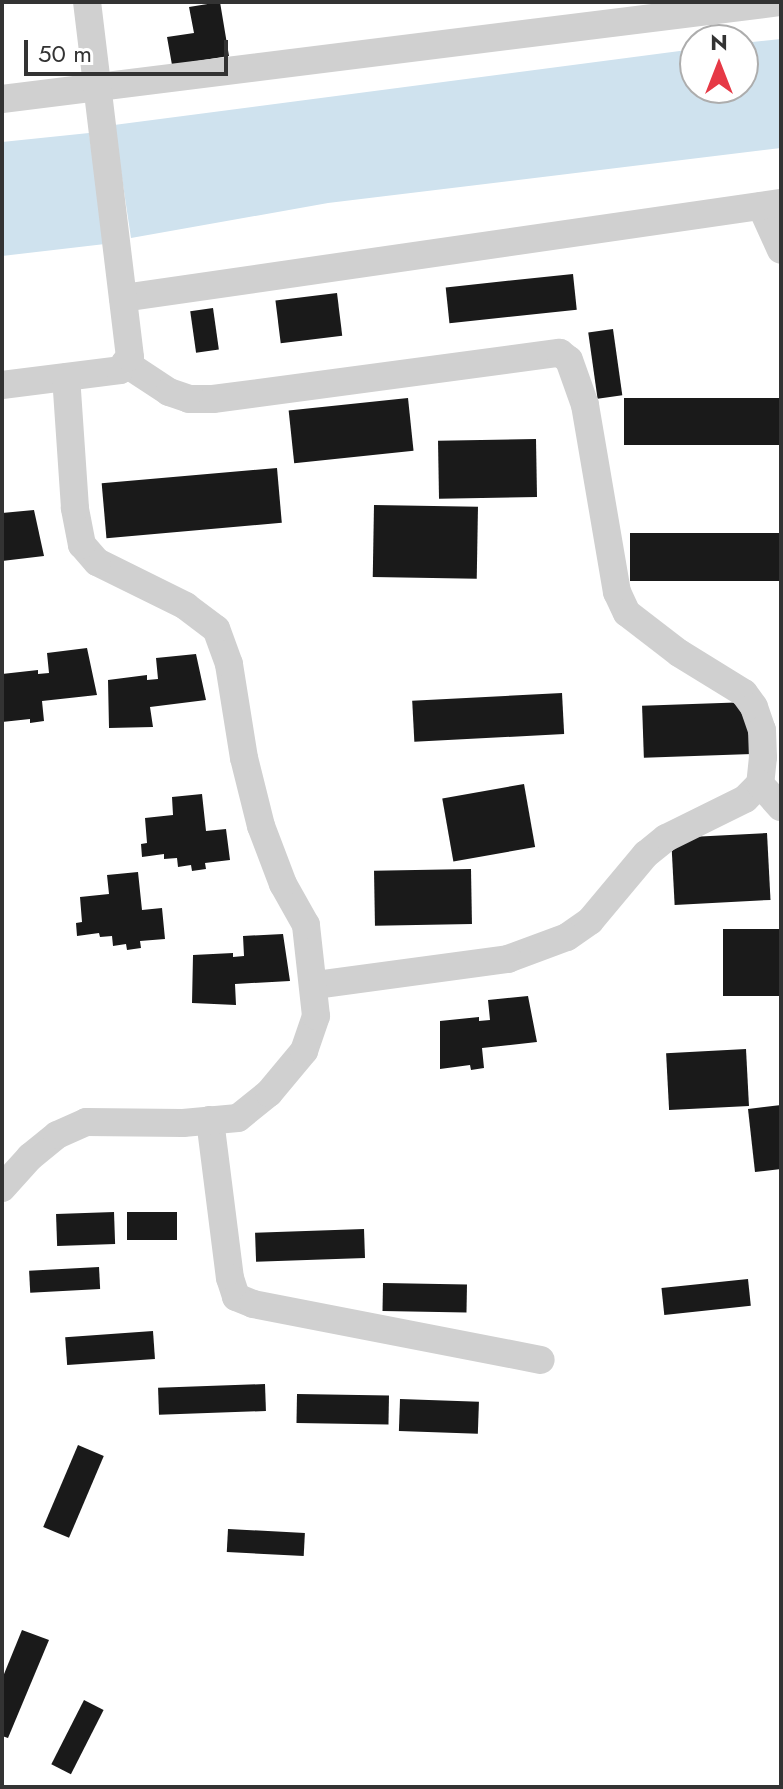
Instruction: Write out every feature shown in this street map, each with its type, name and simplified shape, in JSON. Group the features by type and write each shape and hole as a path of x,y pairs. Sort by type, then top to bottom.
{"street":[{"path":"2,385 120,370 130,357 87,2"},
{"path":"2,99 98,94 781,2"},
{"path":"123,298 771,204 781,250"},
{"path":"125,363 169,392 189,399 213,399 560,353 569,360 585,405 617,592 635,623 744,693 754,707 762,730 760,784 745,799 656,846 624,877 590,921 541,950 447,969 315,985"},
{"path":"2,1188 39,1149 57,1135 86,1122 238,1118 269,1093 304,1051 316,1016 306,925 283,884 261,826 244,758 229,664 216,629 186,606 97,562 82,545 75,508 66,377"},
{"path":"760,784 781,807"},
{"path":"210,1120 230,1278 236,1297 253,1304 541,1360"}],"water":[{"path":"781,39 781,148 328,203 131,238 114,125 679,51 679,104 759,104 759,41"},
{"path":"89,133 105,244 2,256 2,142"}],"building":[{"path":"220,2 229,56 172,65 167,37 194,33 189,7"},
{"path":"573,274 577,310 449,323 446,287"},
{"path":"337,293 342,336 281,343 275,301"},
{"path":"213,308 219,350 196,353 190,311"},
{"path":"613,329 622,395 598,399 588,332"},
{"path":"408,398 414,451 294,463 289,411"},
{"path":"624,398 781,398 781,445 624,445"},
{"path":"536,439 537,497 439,499 438,441"},
{"path":"277,468 282,523 106,538 102,483"},
{"path":"374,505 478,507 477,579 373,577"},
{"path":"34,510 44,556 2,561 2,513"},
{"path":"630,533 781,533 781,581 630,581"},
{"path":"87,648 97,695 42,701 44,721 2,722 2,674 38,670 38,674 49,673 47,653"},
{"path":"196,654 206,700 150,707 153,727 109,728 108,680 147,675 147,680 158,679 156,658"},
{"path":"562,693 564,734 414,742 412,701"},
{"path":"750,702 752,754 644,758 642,706"},
{"path":"524,784 535,847 453,861 442,798"},
{"path":"202,794 206,831 226,829 230,860 205,863 206,869 192,871 191,865 178,867 177,858 164,859 164,854 142,857 141,844 147,843 145,818 173,815 172,797"},
{"path":"767,833 771,900 675,905 671,838"},
{"path":"471,869 472,924 375,926 374,871"},
{"path":"138,872 142,910 162,908 165,939 140,941 141,948 127,950 126,944 113,946 112,936 100,937 99,933 77,936 76,923 82,922 80,897 109,894 107,875"},
{"path":"723,929 781,929 781,996 723,996"},
{"path":"283,934 290,981 235,984 236,1005 192,1003 193,955 233,953 233,957 244,956 243,936"},
{"path":"528,996 537,1042 482,1048 484,1068 471,1070 470,1065 440,1069 440,1021 479,1017 479,1021 490,1020 488,1000"},
{"path":"746,1049 749,1106 669,1110 666,1053"},
{"path":"781,1105 781,1169 755,1172 748,1109"},
{"path":"114,1212 115,1244 57,1246 56,1214"},
{"path":"127,1212 177,1212 177,1240 127,1240"},
{"path":"364,1229 365,1258 256,1262 255,1233"},
{"path":"99,1267 100,1289 30,1293 29,1271"},
{"path":"748,1279 751,1306 664,1315 661,1288"},
{"path":"383,1283 467,1284 466,1312 383,1311"},
{"path":"153,1331 155,1359 67,1365 65,1337"},
{"path":"265,1384 266,1411 159,1415 158,1388"},
{"path":"297,1394 389,1396 388,1425 296,1423"},
{"path":"400,1399 479,1402 478,1434 399,1431"},
{"path":"78,1445 104,1456 69,1538 43,1527"},
{"path":"228,1529 305,1533 304,1556 227,1552"},
{"path":"22,1630 49,1640 8,1738 2,1736 2,1679"},
{"path":"84,1700 104,1710 71,1774 51,1764"}]}
